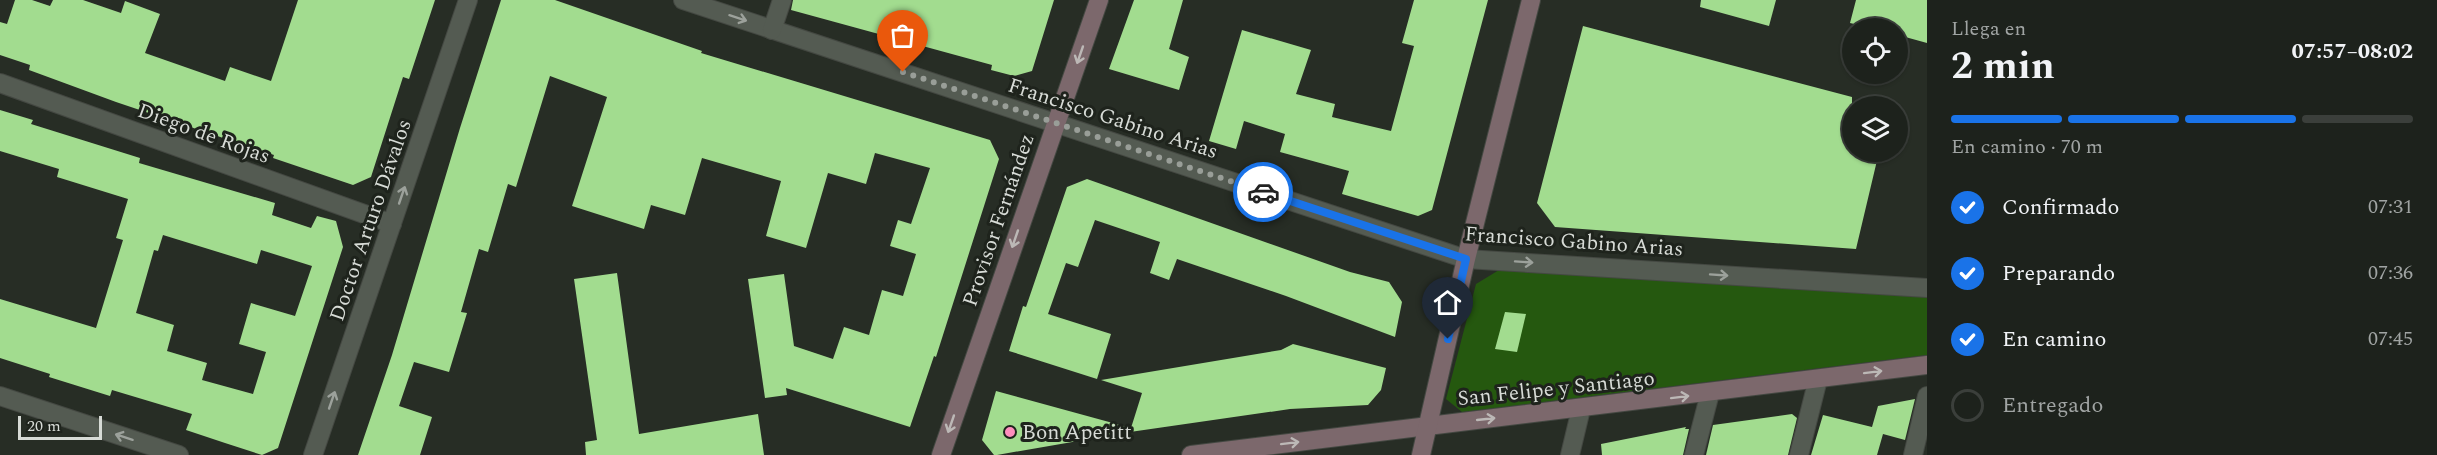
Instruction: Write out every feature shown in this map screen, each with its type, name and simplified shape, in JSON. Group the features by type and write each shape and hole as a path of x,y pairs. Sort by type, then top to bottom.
{"street":[{"name":"Doctor Arturo Dávalos","path":"313,455 468,0"},
{"name":"Francisco Gabino Arias","path":"683,0 1466,259 1927,288"},
{"path":"772,30 782,0"},
{"name":"Provisor Fernández","path":"941,455 1099,0"},
{"path":"1421,455 1466,259 1531,0"},
{"name":"Diego de Rojas","path":"0,83 392,224"},
{"name":"San Felipe y Santiago","path":"1191,455 1927,365"},
{"path":"1799,455 1818,379"},
{"path":"1694,455 1710,393"},
{"path":"0,396 179,455"},
{"path":"1913,455 1927,396"},
{"path":"1570,455 1581,409"}],"green space":[{"path":"1499,270 1927,297 1927,355 1462,412 1446,399 1476,284"}],"building":[{"path":"15,0 32,0 50,6 53,0 83,0 121,13 125,1 160,14 145,53 225,81 230,67 271,81 298,0 435,0 409,79 403,77 371,177 353,185 273,158 274,155 29,70 30,65 0,55 0,22 7,24"},
{"path":"501,0 555,0 702,51 701,53 990,140 999,159 936,357 934,356 910,427 786,388 787,395 765,398 748,279 784,274 794,346 833,359 844,327 869,335 882,290 903,296 916,254 890,246 898,220 911,224 930,168 875,153 866,184 828,173 806,248 766,236 781,181 702,158 685,215 651,205 644,229 572,206 607,97 550,76 516,187 508,184 488,252 479,249 461,312 467,313 449,372 414,362 399,406 432,417 420,455 358,455 392,355"},
{"path":"793,0 1054,0 1032,71 1014,76 991,70 992,65 791,10"},
{"path":"1134,0 1183,0 1169,49 1189,57 1179,90 1109,69"},
{"path":"1414,0 1488,0 1432,210 1418,216 1342,194 1349,171 1280,152 1285,134 1244,121 1236,149 1209,141 1242,30 1311,50 1296,94 1335,104 1332,117 1391,131 1414,46 1402,43"},
{"path":"1701,0 1776,0 1769,26 1700,7"},
{"path":"1856,0 1927,0 1927,43 1908,38 1908,18 1851,18"},
{"path":"1583,26 1848,96 1842,96 1842,162 1877,162 1856,249 1555,227 1537,203"},
{"path":"0,110 33,120 31,124 140,158 139,163 275,203 272,215 311,228 317,216 336,221 343,247 278,448 262,455 186,430 192,414 112,390 110,396 49,377 50,374 0,358 0,299 96,328 123,240 116,238 128,199 57,177 59,169 0,151","holes":["163,235 257,264 261,250 312,266 295,316 251,303 239,344 266,352 253,394 202,380 207,363 167,351 174,325 136,313 154,250 158,251"]},
{"path":"1087,179 1350,272 1389,282 1402,302 1395,337 1286,296 1177,259 1169,280 1150,273 1160,242 1095,220 1078,267 1066,263 1048,314 1111,334 1097,379 1009,351 1023,306 1026,307 1067,187"},
{"path":"617,273 639,434 758,414 764,455 586,455 585,442 597,440 574,279"},
{"path":"1505,312 1526,314 1517,352 1495,349"},
{"path":"1293,344 1386,368 1381,390 1368,405 1290,409 1130,432 997,455 994,455 982,440 996,391 1131,428 1142,393 1101,380 1281,350"},
{"path":"1915,399 1905,440 1883,434 1877,455 1811,455 1823,415 1872,427 1878,406"},
{"path":"1792,414 1797,418 1788,455 1706,455 1713,425"},
{"path":"1686,427 1685,429 1689,429 1683,455 1602,455 1601,444"}],"way so far":[{"path":"903,72 1263,192"}],"place":[{"name":"Bon Apetitt","path":"1010,432"}],"route":[{"path":"1263,192 1466,259 1448,339"}]}
